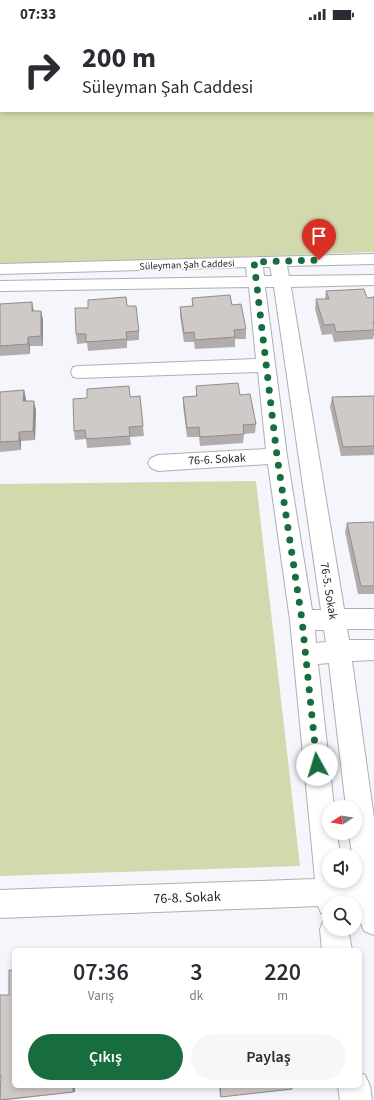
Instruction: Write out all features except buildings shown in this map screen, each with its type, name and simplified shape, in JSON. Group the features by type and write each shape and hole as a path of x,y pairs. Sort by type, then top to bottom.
{"street":[{"name":"Süleyman Şah Caddesi","path":"280,272 374,259"},
{"name":"Süleyman Şah Caddesi","path":"0,269 280,272 374,280"},
{"name":"Süleyman Şah Caddesi","path":"0,286 256,272"},
{"path":"256,272 277,456 302,620 331,896"},
{"name":"76-5. Sokak","path":"280,272 339,651 372,893 374,921"},
{"path":"80,372 267,365"},
{"name":"76-6. Sokak","path":"158,463 277,456"},
{"path":"302,620 374,619"},
{"path":"306,655 339,651 374,650"},
{"name":"76-8. Sokak","path":"341,896 372,893"},
{"name":"76-8. Sokak","path":"0,904 322,897"},
{"path":"335,936 337,948"},
{"path":"354,1088 356,1100"}],"green space":[{"path":"0,112 374,112 374,252 0,266"},
{"path":"256,481 300,866 0,876 0,484"}],"route":[{"path":"317,765 302,620 277,456 254,262 319,260"}]}
